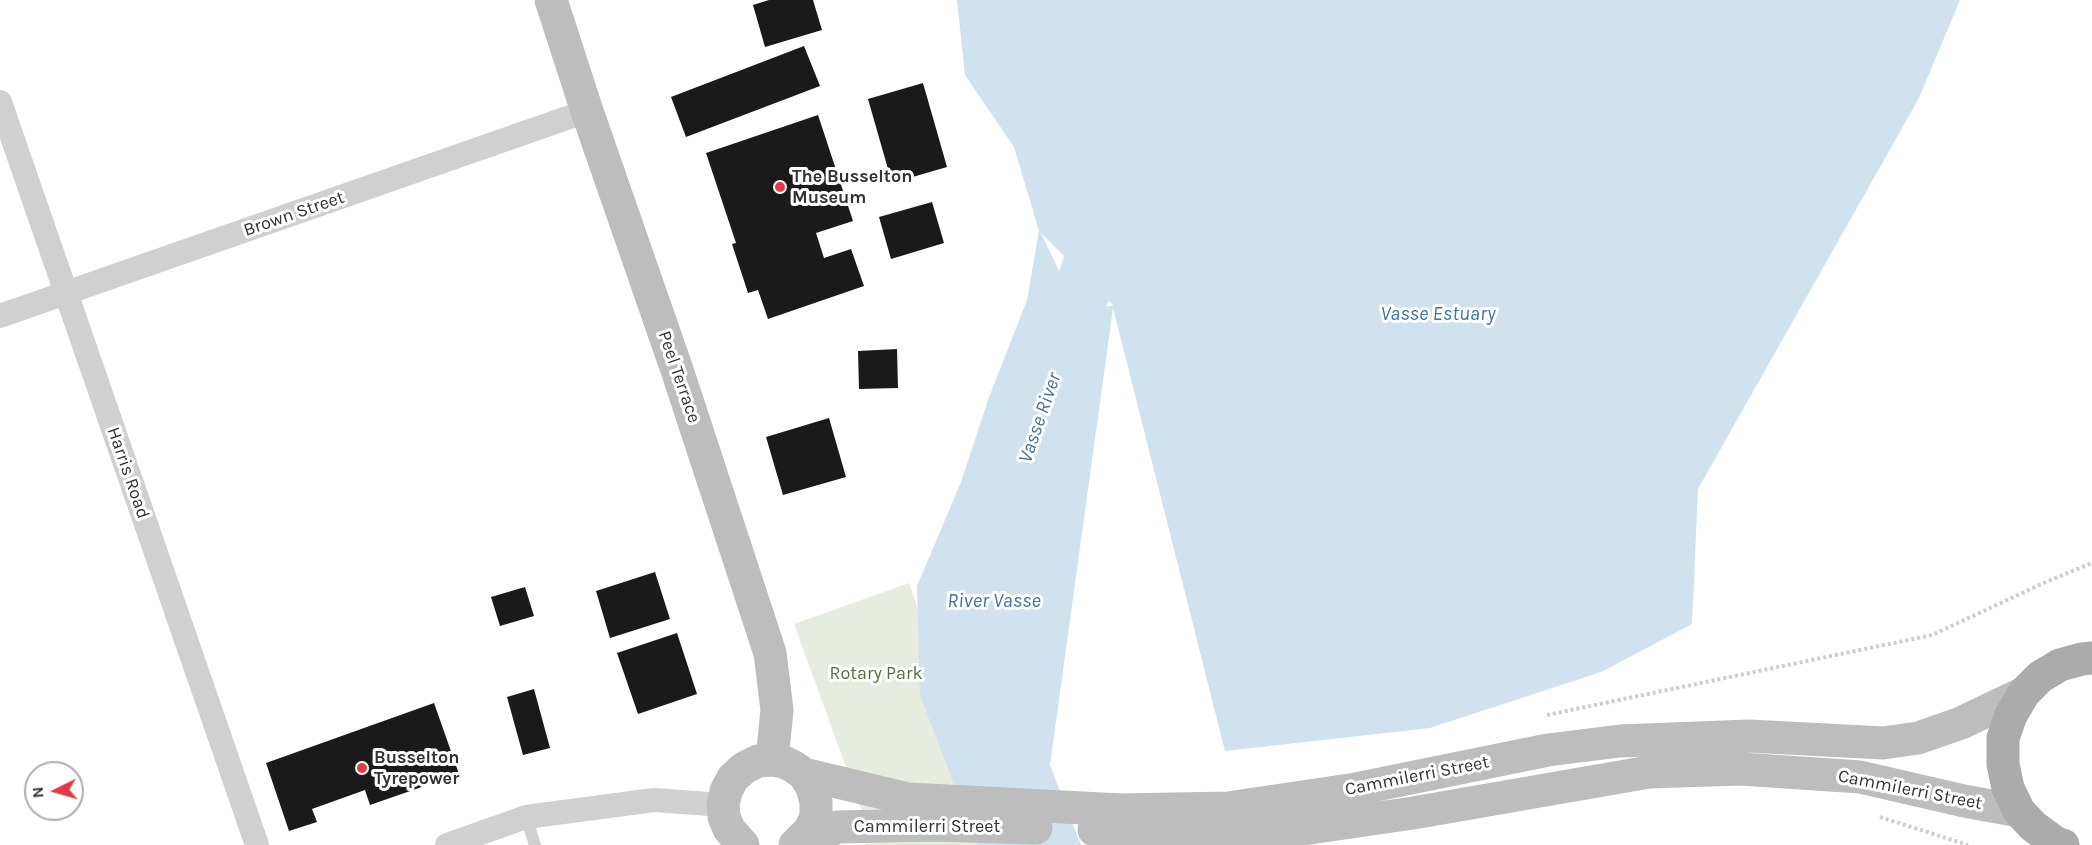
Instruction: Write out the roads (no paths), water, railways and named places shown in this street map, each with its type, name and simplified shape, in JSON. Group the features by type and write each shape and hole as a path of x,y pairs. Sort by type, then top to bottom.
{"main road":[{"name":"Peel Terrace","path":"551,0 677,370 770,653 777,710 772,760"},
{"path":"2063,845 2029,827 2008,788 2002,764 2003,738 2011,715 2024,693 2040,677 2060,665 2089,656"},
{"name":"Cammilerri Street","path":"798,843 838,828 931,813 1121,820 1228,808 1356,789 1548,750 1620,741 1749,736 1883,743 1918,738 1960,723 2024,693"},
{"name":"Cammilerri Street","path":"772,760 784,762 804,774 908,799 931,813"},
{"path":"743,845 729,829 724,817 723,805 726,790 738,772 758,761 772,760"},
{"name":"Cammilerri Street","path":"1121,820 1189,837 1275,833 1413,813 1649,772 1741,770 1860,777 1964,801 2029,827"},
{"path":"798,843 810,830 816,817 816,802 812,787 804,774"}],"street":[{"name":"Harris Road","path":"0,102 257,845"},
{"name":"Brown Street","path":"0,316 587,111"},
{"path":"447,845 526,817 654,800 723,805"}],"lane":[{"path":"526,817 535,845"}],"water":[{"name":"Vasse Estuary","path":"957,0 1960,0 1919,98 1698,489 1692,624 1601,672 1430,728 1225,751 1113,308 1050,765 1081,845 977,845 920,695 917,586 961,482 988,400 1027,300 1039,231 1014,147 965,75","holes":["1041,233 1113,305 1077,309"]}],"waterway":[{"name":"Vasse River","path":"1053,382 1110,205"}],"place":[{"name":"The Busselton Museum","path":"780,187"},
{"name":"Busselton Tyrepower","path":"362,768"}],"water label":[{"name":"River Vasse","path":"994,601"}],"park label":[{"name":"Rotary Park","path":"876,674"}]}
